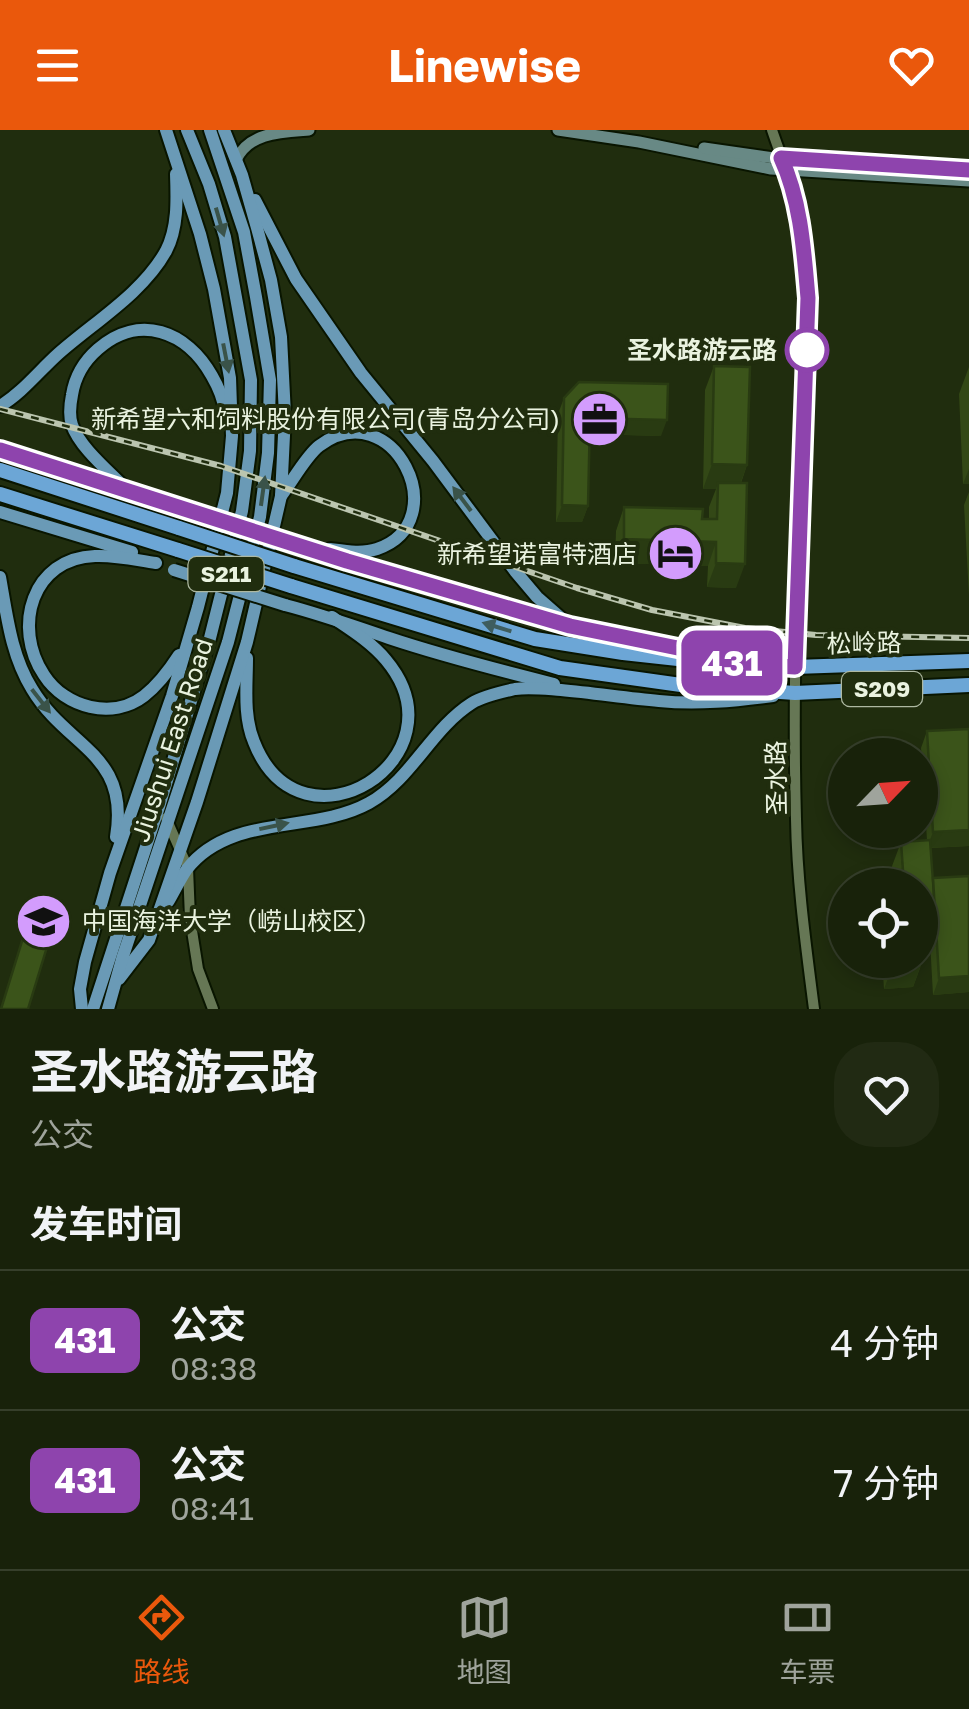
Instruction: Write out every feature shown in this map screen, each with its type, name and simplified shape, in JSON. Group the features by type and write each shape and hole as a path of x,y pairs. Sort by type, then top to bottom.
{"highway":[{"name":"松岭路","path":"0,470 535,639 642,655 795,667 969,661"},
{"name":"松岭路","path":"0,494 560,668 688,686 795,693 969,685"}],"main road":[{"path":"82,1009 80,989 85,962 110,873 172,696 227,493 230,378 200,234 166,130"},
{"name":"Jiushui East Road","path":"92,1009 160,808 210,638 242,512 250,451 250,380 225,238 188,130"},
{"name":"Jiushui East Road","path":"108,1009 228,642 260,517 268,452 270,380 256,297 244,232 210,130"},
{"path":"224,130 242,175 296,278 361,373 515,571 570,626"},
{"path":"236,160 251,140 309,130"},
{"path":"558,130 784,164 969,180"},
{"path":"606,130 784,164 969,170"},
{"path":"0,406 153,270 168,248 176,223 176,162"},
{"path":"114,986 149,940 197,802 247,642 281,496 286,415 281,338 271,280 242,175"},
{"path":"126,490 80,442 72,424 70,405 74,382 85,361 113,337 158,330 182,340 202,358 223,397 231,451"},
{"path":"281,496 318,447 348,434 382,438 408,469 415,495 409,520 388,544 352,552 303,546"},
{"path":"0,450 570,626 707,654 731,663"},
{"path":"0,512 461,660 585,692"},
{"path":"156,564 93,556 72,560 44,578 36,588 29,620 37,664 52,687 76,703 90,708 118,708 146,695 178,658 187,639"},
{"path":"0,578 17,661 33,692 90,749 111,779 119,818 110,873"},
{"path":"247,642 246,702 250,732 262,758 282,782 298,790 330,796 344,794 375,780 388,768 404,738 407,712 402,686 389,663 373,645 332,617"},
{"path":"156,922 188,868 208,850 237,834 339,815 386,794 442,728 474,701 518,688 663,702 722,703 795,693"}],"street":[{"name":"圣水路","path":"772,130 804,251 808,298 795,667 796,821 800,897 814,1009"},
{"path":"160,808 188,868 198,969 213,1009"}],"building":[{"path":"714,366 750,367 747,465 712,464"},
{"path":"579,382 668,384 667,420 590,418 588,506 562,505 564,398"},
{"path":"718,483 747,483 745,564 716,563 716,542 624,539 624,507 703,509 702,519 717,519"},
{"path":"969,729 969,830 938,832 938,738 927,738 927,731"},
{"path":"901,848 931,848 932,868 903,868"},
{"path":"969,876 969,976 939,978 938,878"},
{"path":"23,938 47,947 28,1009 1,1009"}],"railway":[{"path":"0,409 221,466 652,610 745,628 816,635 969,638"}],"bus line":[{"name":"431","path":"0,450 347,561 570,626 707,654 731,663 795,667 808,298 797,212 781,158 969,170"}],"place":[{"name":"圣水路游云路","path":"807,350"},
{"name":"新希望六和饲料股份有限公司(青岛分公司)","path":"599,419"},
{"name":"新希望诺富特酒店","path":"676,554"},
{"name":"中国海洋大学（崂山校区）","path":"43,921"}]}
